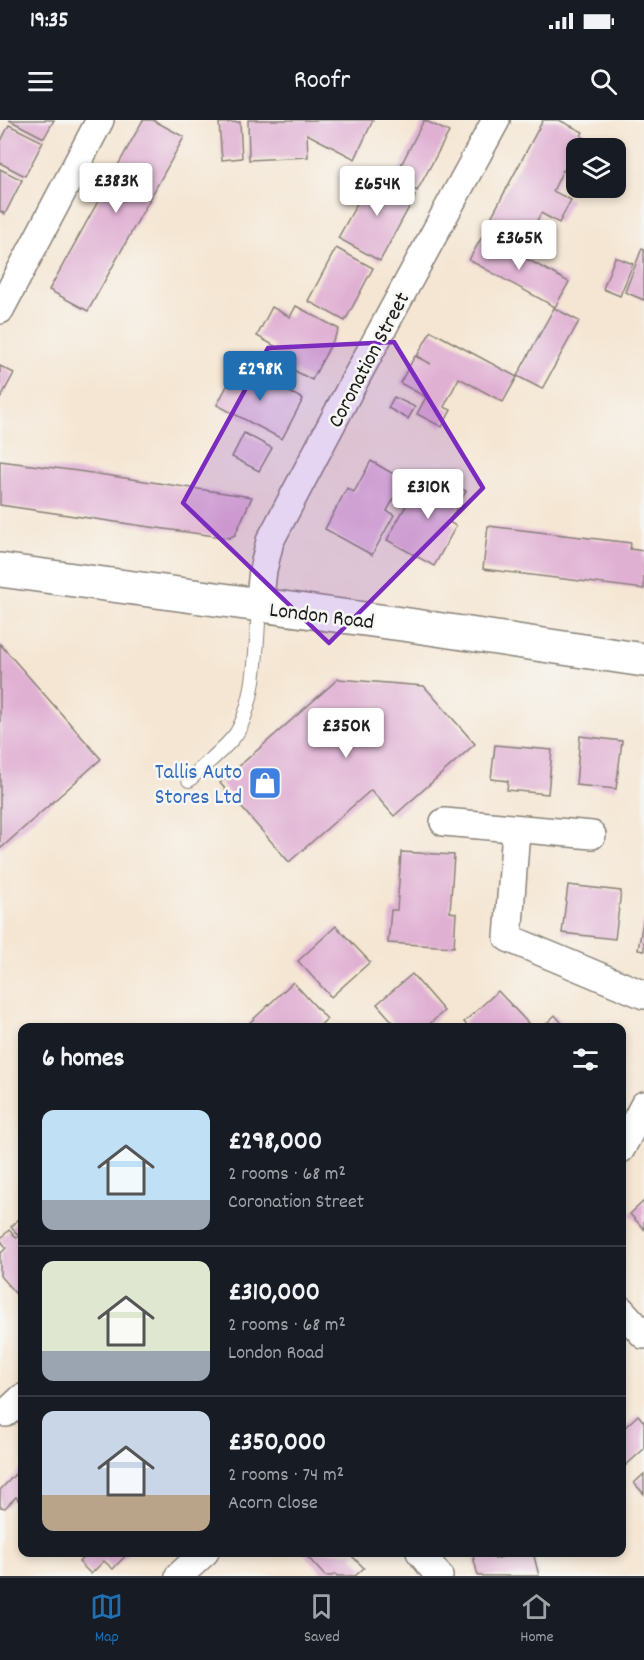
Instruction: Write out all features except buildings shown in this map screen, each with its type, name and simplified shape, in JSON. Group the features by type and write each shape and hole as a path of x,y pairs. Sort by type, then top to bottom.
{"main road":[{"name":"London Road","path":"0,570 644,660"}],"street":[{"path":"0,310 100,120"},
{"name":"Coronation Street","path":"259,606 263,570 270,542 496,120"},
{"path":"444,822 592,836"},
{"path":"516,830 508,938 644,995"},
{"path":"626,1139 644,1105"},
{"path":"626,1315 644,1335"},
{"path":"424,1557 439,1576"}],"lane":[{"path":"189,780 235,734 247,708 253,675 259,606"}],"highlighted area":[{"path":"394,342 483,488 329,643 183,503 268,348"}],"place":[{"name":"Tallis Auto Stores Ltd","path":"265,783"}]}
